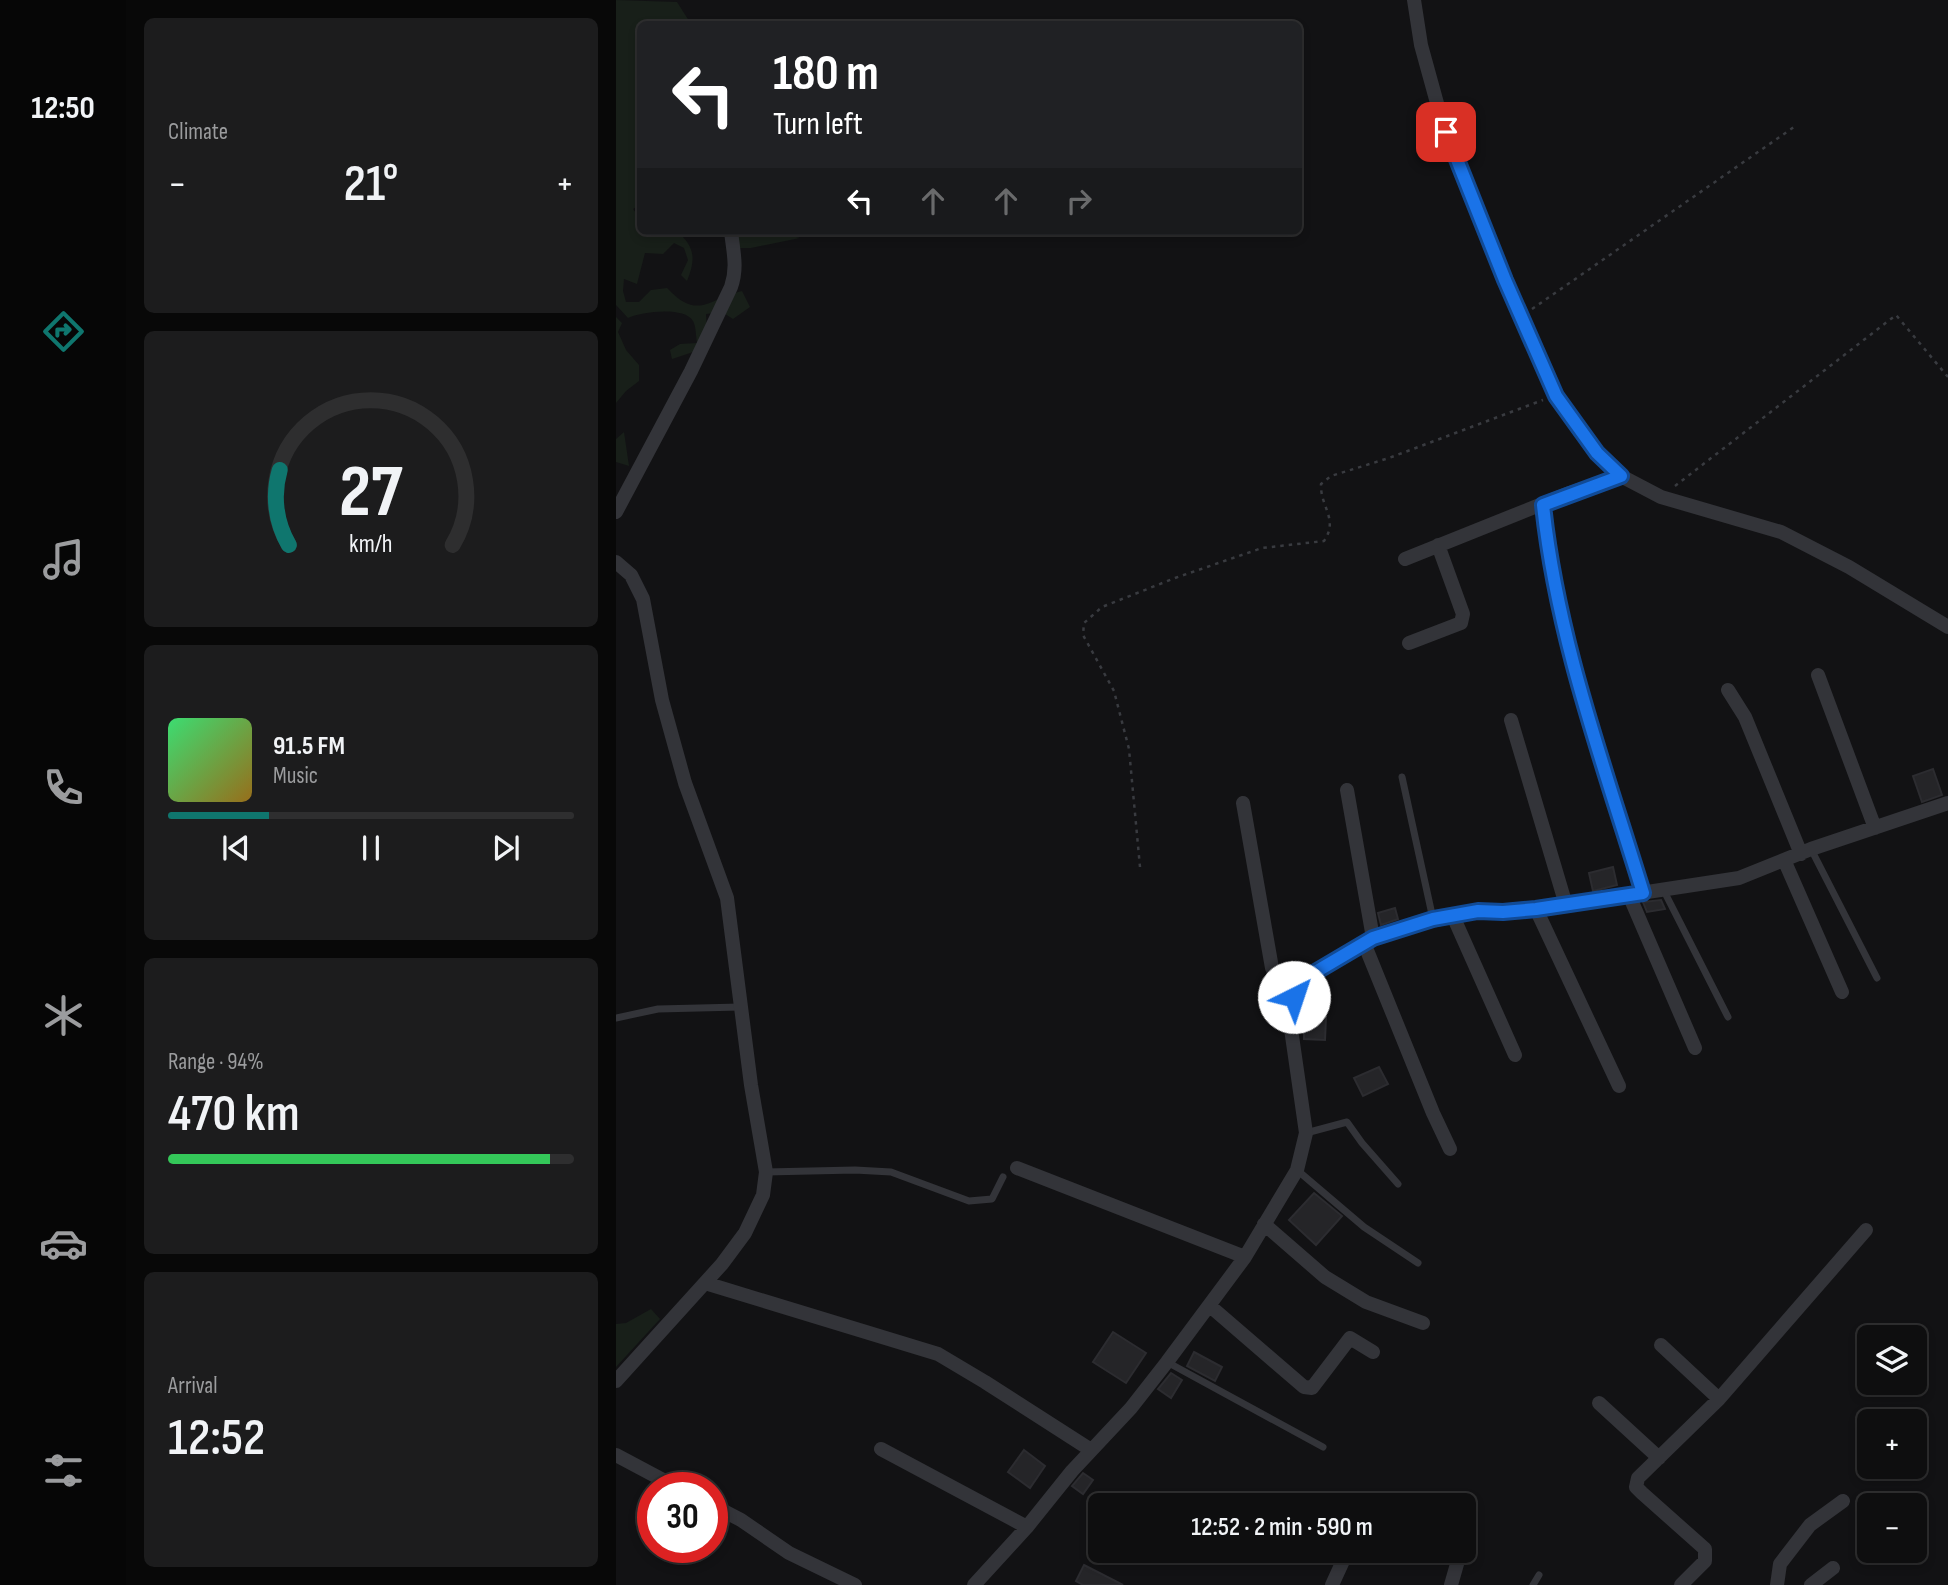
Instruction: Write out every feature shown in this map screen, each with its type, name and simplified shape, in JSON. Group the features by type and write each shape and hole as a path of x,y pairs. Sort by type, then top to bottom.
{"street":[{"path":"1414,0 1421,45 1440,114 1520,317 1556,396 1597,453 1621,476 1661,497 1781,532 1849,567 1948,627"},
{"path":"616,512 691,372 731,287 736,275 731,235"},
{"path":"1405,559 1621,476"},
{"path":"1543,505 1547,545 1568,644 1636,894 1695,1048"},
{"path":"1409,643 1461,623 1463,614 1438,545"},
{"path":"616,562 631,575 643,598 662,700 685,783 727,898 734,938 740,1007 766,1172 763,1195 745,1233 722,1264 616,1381"},
{"path":"1818,674 1875,828"},
{"path":"1728,690 1745,717 1806,852"},
{"path":"1511,720 1566,905"},
{"path":"1348,790 1369,941 1433,1113 1450,1149"},
{"path":"1243,803 1272,968 1278,976 1298,987"},
{"path":"974,1585 1131,1408 1167,1362 1245,1257 1297,1170 1306,1133 1290,1022 1294,997 1307,977 1369,941 1433,919 1478,911 1503,912 1566,905 1739,878 1948,803"},
{"path":"1785,862 1842,992"},
{"path":"1536,909 1619,1086"},
{"path":"1452,916 1514,1055"},
{"path":"1017,1168 1245,1257"},
{"path":"1264,1224 1325,1277 1366,1303 1423,1324"},
{"path":"1681,1585 1705,1561 1705,1549 1636,1487 1638,1478 1719,1399 1867,1230"},
{"path":"705,1283 938,1354 1091,1450"},
{"path":"1210,1306 1304,1387 1312,1388 1350,1338 1373,1352"},
{"path":"1661,1345 1719,1399"},
{"path":"1599,1403 1659,1458"},
{"path":"881,1449 1027,1527"},
{"path":"616,1455 648,1472"},
{"path":"1777,1585 1780,1564 1810,1525 1843,1501"},
{"path":"728,1513 789,1553 855,1585"},
{"path":"1332,1585 1342,1563"},
{"path":"1451,1585 1457,1563"},
{"path":"1811,1585 1833,1568"}],"lane":[{"path":"1402,777 1433,919"},
{"path":"1806,852 1877,978"},
{"path":"1664,891 1728,1017"},
{"path":"616,1018 659,1009 740,1007"},
{"path":"1306,1133 1348,1122 1362,1143 1398,1184"},
{"path":"1297,1170 1364,1227 1418,1263"},
{"path":"766,1172 891,1172 969,1201 992,1199 1003,1177"},
{"path":"1167,1362 1323,1447"},
{"path":"1533,1585 1539,1575"}],"path":[{"path":"1520,317 1794,127"},
{"path":"1661,497 1896,315 1948,376"},
{"path":"1140,867 1129,749 1114,691 1083,635 1084,622 1102,607 1262,548 1324,541 1330,532 1330,519 1320,496 1321,484 1331,476 1388,458 1556,396"}],"shaded area":[{"path":"616,0 677,2 689,21 637,21 637,207 633,209 637,214 637,235 681,235 690,248 692,266 687,281 681,275 688,260 684,248 674,243 663,254 645,253 637,284 624,279 623,291 626,302 639,302 651,290 667,288 687,304 695,306 742,291 750,307 733,319 722,312 706,314 707,334 693,352 672,359 670,350 680,344 697,343 694,323 688,316 662,312 628,318 616,305"},
{"path":"728,235 789,235 800,238 751,248 731,248"},
{"path":"616,317 622,323 618,332 626,350 639,365 639,381 616,403"},
{"path":"624,432 629,466 616,462 616,439"},
{"path":"651,1309 660,1319 616,1367 616,1324 626,1323"}],"building":[{"path":"1933,769 1942,795 1922,802 1913,776"},
{"path":"1613,867 1617,885 1593,891 1589,873"},
{"path":"1661,900 1665,909 1647,912 1643,902"},
{"path":"1395,908 1398,919 1381,925 1378,913"},
{"path":"1304,1017 1326,1017 1325,1040 1304,1039"},
{"path":"1379,1067 1388,1084 1363,1096 1354,1078"},
{"path":"1314,1193 1342,1216 1316,1245 1289,1220"},
{"path":"1113,1332 1146,1353 1126,1383 1093,1362"},
{"path":"1194,1352 1222,1367 1215,1381 1187,1366"},
{"path":"1171,1373 1182,1380 1171,1398 1158,1389"},
{"path":"1024,1450 1045,1466 1030,1488 1008,1472"},
{"path":"1083,1473 1093,1480 1083,1494 1072,1486"},
{"path":"1084,1565 1123,1585 1083,1585 1076,1581"}],"route":[{"path":"1294,997 1307,977 1373,938 1405,927 1478,911 1536,909 1643,893 1598,754 1572,659 1547,545 1543,505 1621,476 1597,453 1556,396 1505,280 1446,132"}]}
